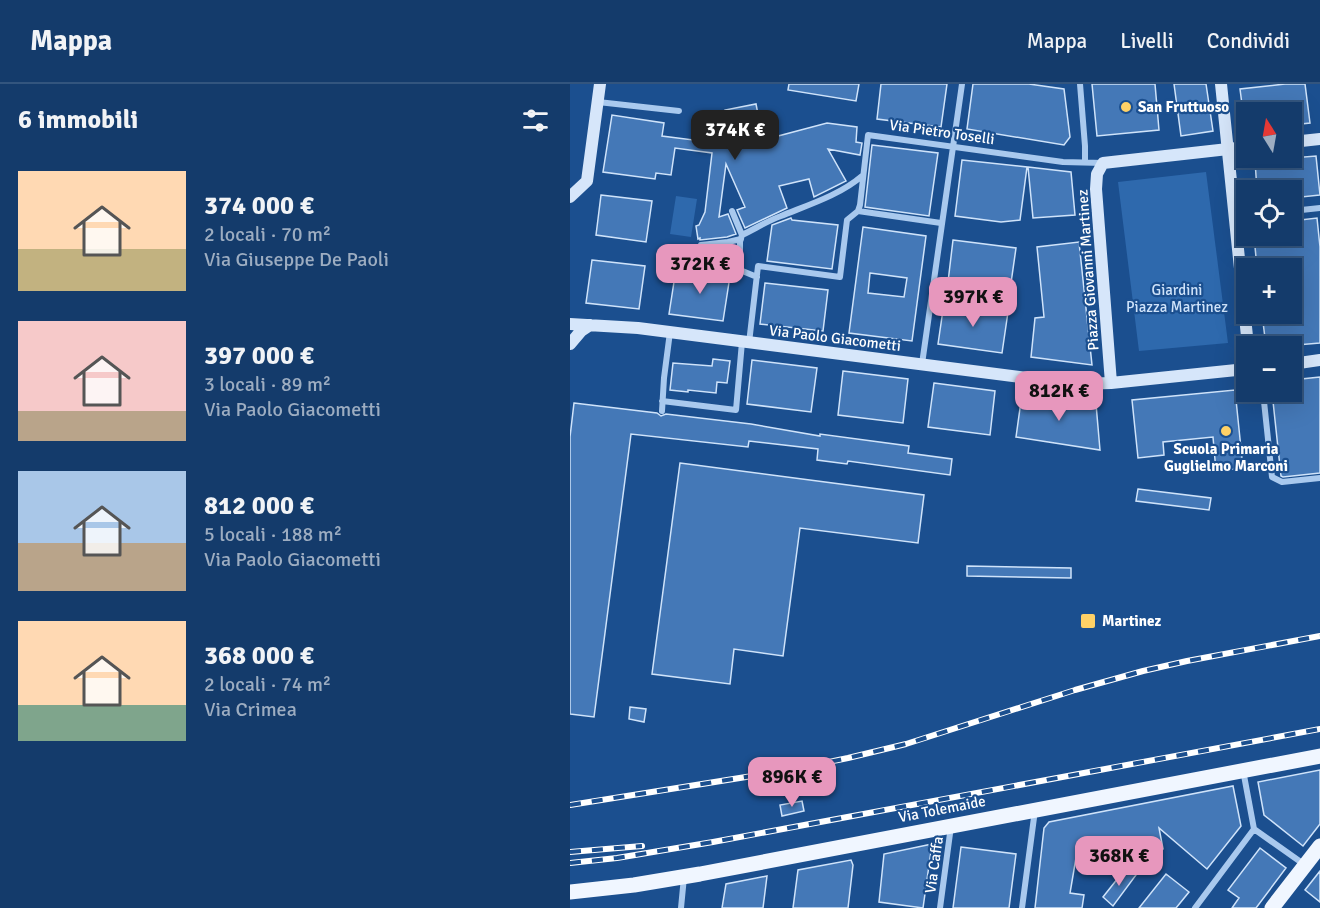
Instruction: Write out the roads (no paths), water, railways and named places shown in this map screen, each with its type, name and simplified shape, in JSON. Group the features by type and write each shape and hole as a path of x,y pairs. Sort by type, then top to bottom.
{"main road":[{"name":"Via Tolemaide","path":"570,892 634,885 684,876 1320,756"},
{"path":"1272,908 1320,846"}],"street":[{"path":"570,197 586,181 600,84"},
{"path":"922,364 962,84"},
{"path":"1080,84 1085,162"},
{"path":"1221,84 1228,150 1236,195"},
{"path":"598,102 679,111"},
{"name":"Via Pietro Toselli","path":"858,211 868,135 1063,162 1103,163"},
{"path":"1302,141 1320,139"},
{"path":"1103,163 1236,149"},
{"name":"Piazza Giovanni Martinez","path":"1103,163 1097,174 1096,189 1111,383"},
{"path":"701,245 728,242 741,237 770,220 852,184 863,175"},
{"path":"1302,210 1320,208"},
{"path":"732,211 741,237 740,270 757,277"},
{"path":"662,401 736,410 745,342 759,267 840,277 847,220 858,211 941,224"},
{"path":"1242,246 1247,336"},
{"name":"Via Paolo Giacometti","path":"570,324 638,328 1075,384 1111,383"},
{"path":"570,344 590,325"},
{"path":"662,411 670,332"},
{"path":"1302,363 1320,360"},
{"path":"1111,383 1236,370"},
{"path":"1264,402 1272,477 1282,482 1320,478"},
{"path":"1243,770 1254,830 1305,865"},
{"path":"1022,908 1035,809"},
{"name":"Via Caffa","path":"940,908 951,826"},
{"path":"1195,908 1254,830"},
{"path":"681,908 684,876"}],"railway":[{"path":"570,805 790,770 848,758 906,744 1075,690 1143,671 1320,636"},
{"path":"570,863 617,858 713,842 1320,729"},
{"path":"570,852 642,846"}],"place":[{"name":"San Fruttuoso","path":"1126,107"},
{"name":"Scuola Primaria Guglielmo Marconi","path":"1226,431"},
{"name":"Martinez","path":"1088,621"}],"park label":[{"name":"Giardini Piazza Martinez","path":"1177,298"}]}
